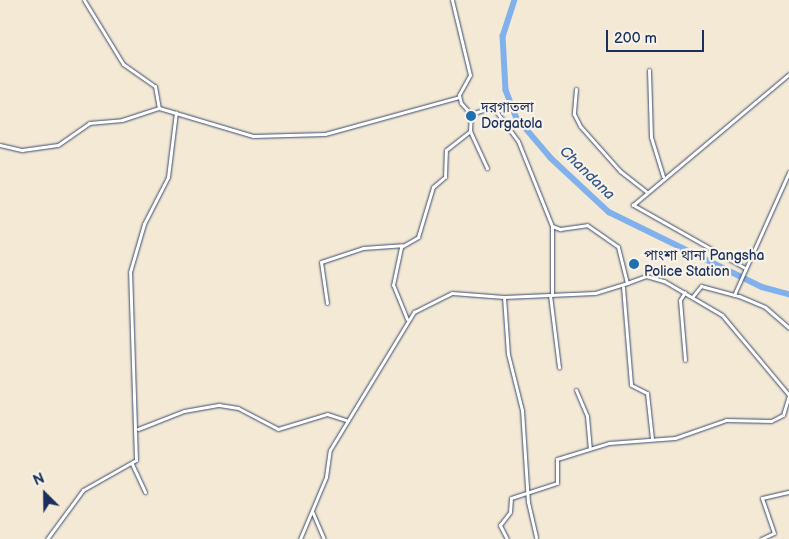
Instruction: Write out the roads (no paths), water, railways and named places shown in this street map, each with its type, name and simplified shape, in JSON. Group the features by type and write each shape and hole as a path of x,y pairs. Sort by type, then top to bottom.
{"street":[{"path":"84,0 124,64 155,86 159,108"},
{"path":"0,145 22,150 58,145 89,124 122,120 159,108 253,136 293,137 368,125 459,97 470,75 452,0"},
{"path":"649,70 651,137 663,176"},
{"path":"745,268 638,211 634,202 646,190 789,74"},
{"path":"576,89 574,114 580,126 620,171 646,190"},
{"path":"459,97 471,114 470,131 487,168"},
{"path":"471,114 492,107 518,142 552,226 551,295 559,367"},
{"path":"46,539 83,490 132,464 137,455 138,430 130,272 144,224 168,177 176,112"},
{"path":"327,303 321,262 362,248 402,245 418,237 433,187 445,177 446,150 470,131"},
{"path":"734,295 789,172"},
{"path":"552,226 560,229 587,225 613,242 628,283"},
{"path":"402,245 393,285 407,319"},
{"path":"300,539 326,477 330,450 407,319 452,293 504,297 551,295 623,288 628,283 653,277 693,296 733,324 789,395 778,419 726,420 675,438 652,439 590,448 557,459 557,482 527,490 511,498 510,512 501,520 506,539"},
{"path":"693,296 701,286 734,295 766,308 789,328"},
{"path":"623,288 631,385 647,393 652,439"},
{"path":"685,292 680,300 685,360"},
{"path":"504,297 508,354 522,410 527,490 536,537"},
{"path":"576,390 587,416 590,448"},
{"path":"138,430 184,410 219,405 238,408 278,429 327,414 346,420"},
{"path":"132,464 145,492"},
{"path":"773,539 774,533 762,498 789,492"},
{"path":"312,510 324,539"},
{"path":"761,539 774,533"}],"waterway":[{"name":"Chandana","path":"515,0 503,36 506,90 517,118 551,158 609,212 762,287 789,294"}],"place":[{"name":"দরগাতলা Dorgatola","path":"471,116"},
{"name":"পাংশা থানা Pangsha Police Station","path":"634,264"}]}
